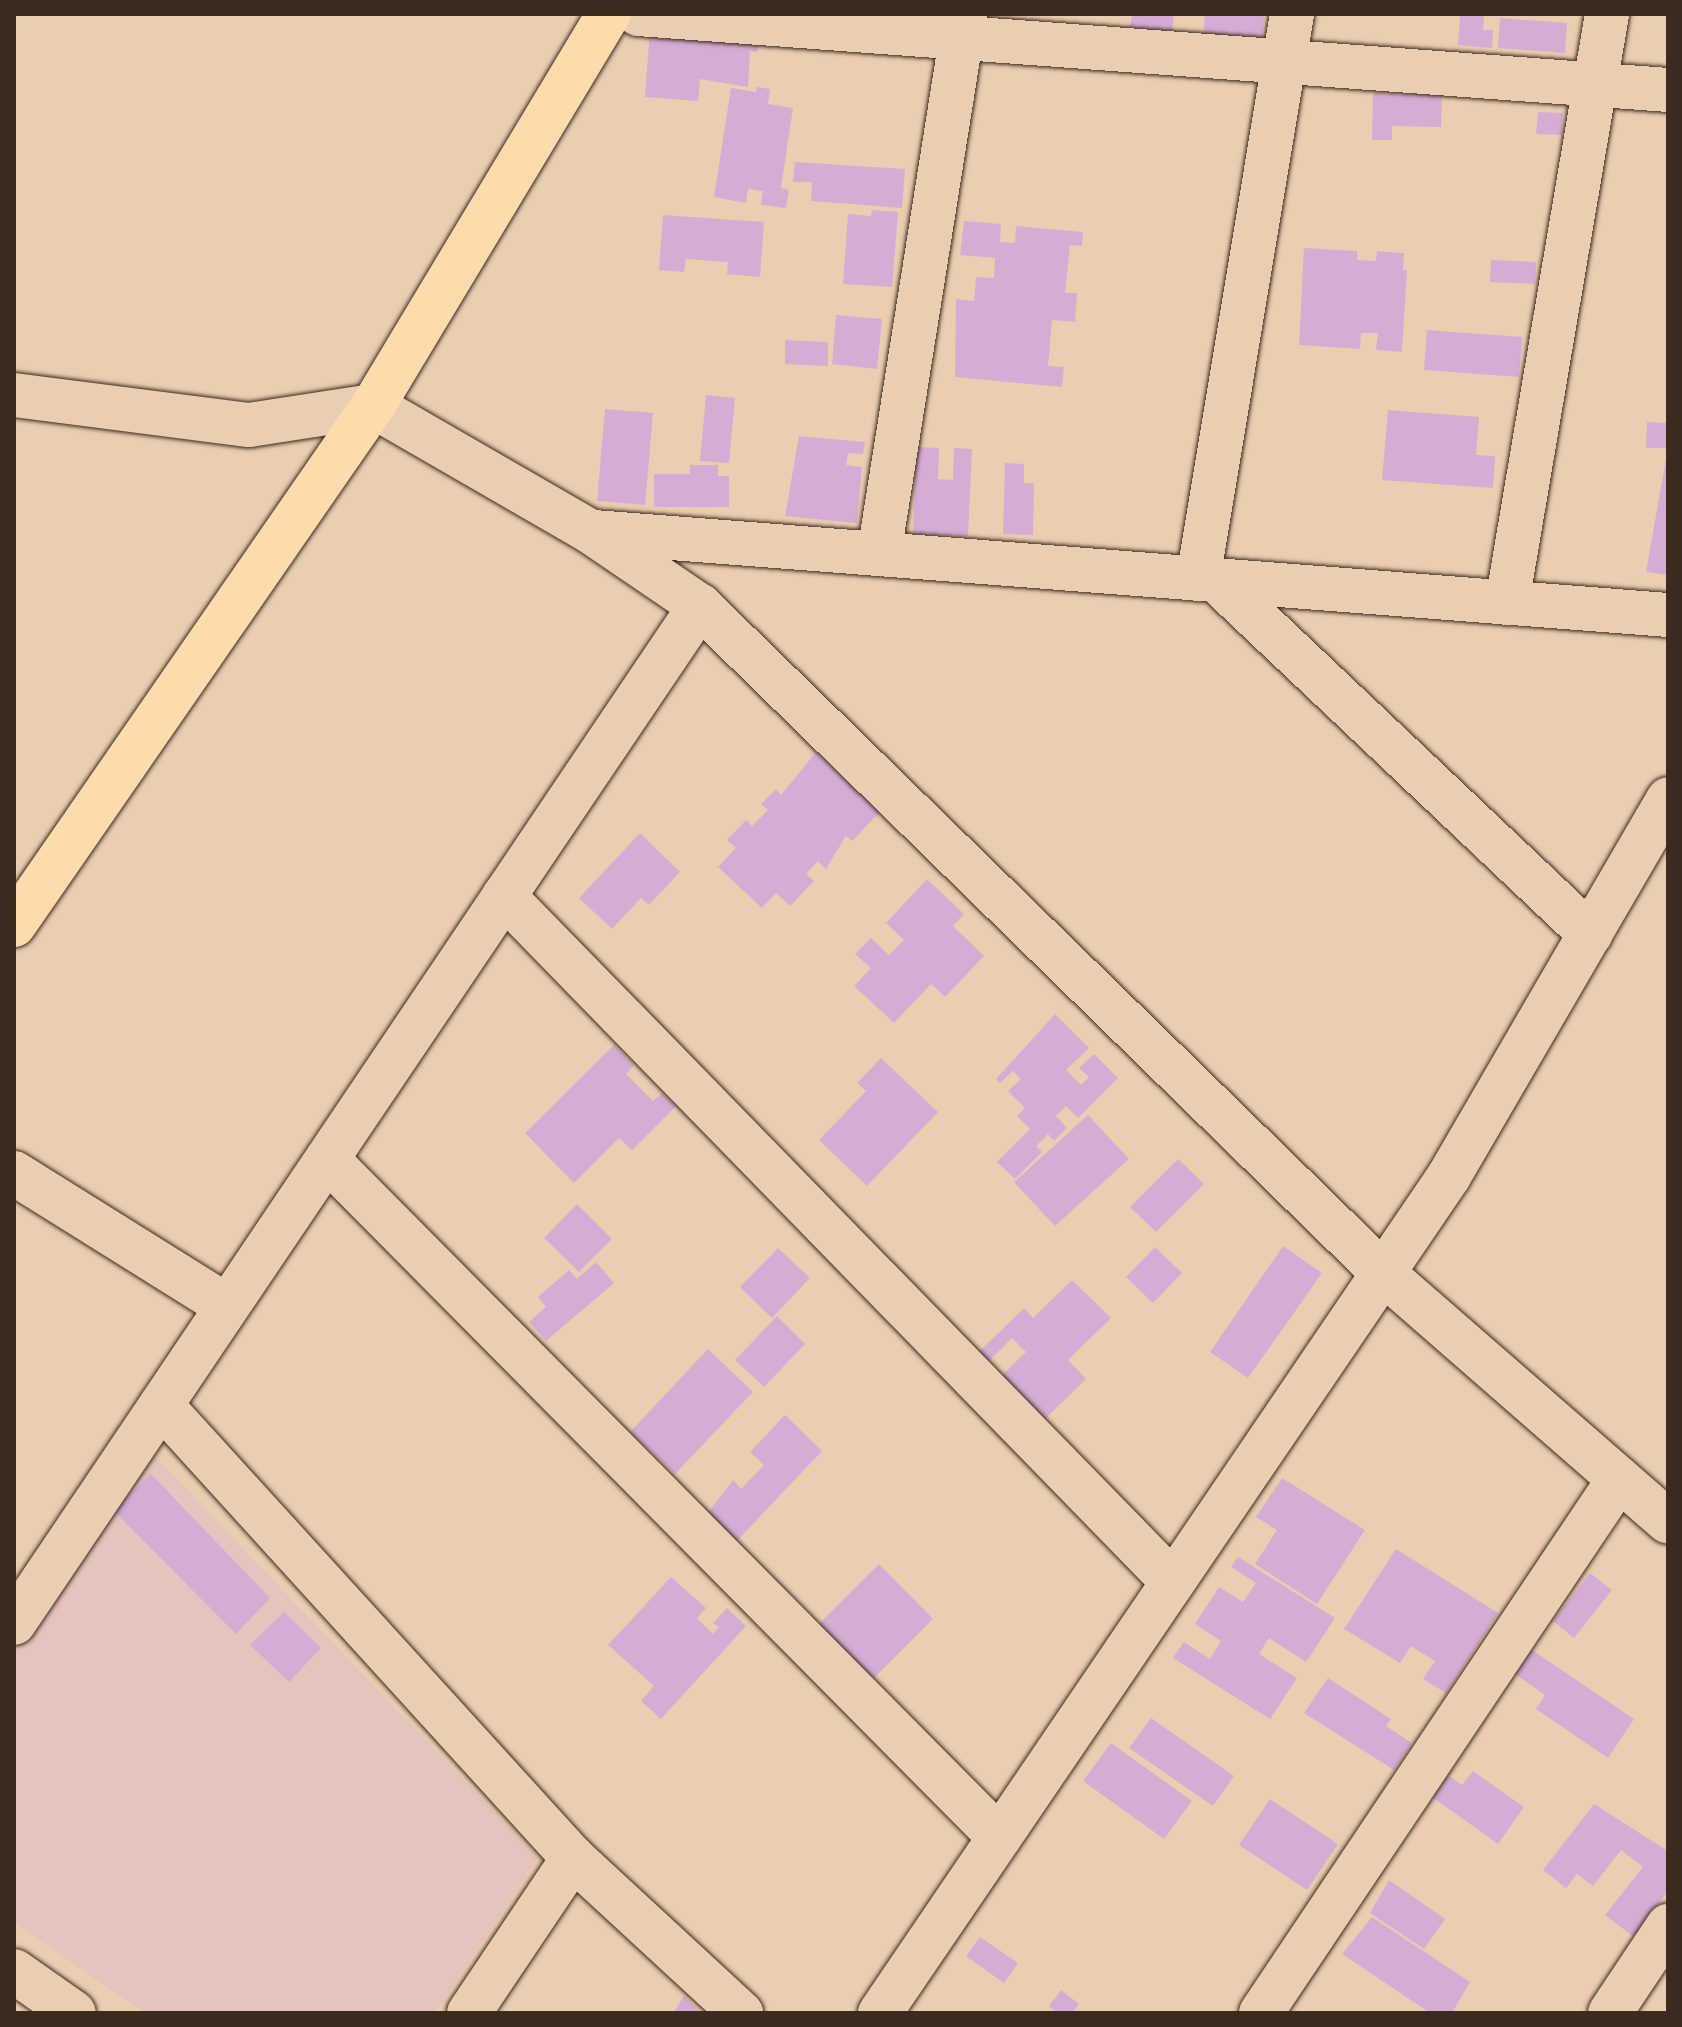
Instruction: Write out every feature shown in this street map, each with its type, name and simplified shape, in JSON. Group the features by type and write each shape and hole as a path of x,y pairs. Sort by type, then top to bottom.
{"main road":[{"path":"14,925 373,406 609,14"}],"street":[{"path":"638,14 964,25 1284,60 1668,90"},
{"path":"1207,580 1292,14"},
{"path":"1507,603 1607,14"},
{"path":"879,554 964,25"},
{"path":"14,395 249,425 373,406 591,532 700,606 1383,1273 1668,1522"},
{"path":"591,532 1668,615"},
{"path":"1207,580 1590,934"},
{"path":"16,1617 700,606"},
{"path":"880,2013 1449,1176 1668,799"},
{"path":"504,896 1173,1582"},
{"path":"327,1159 999,1837"},
{"path":"14,1173 227,1306"},
{"path":"161,1405 573,1858 741,2013"},
{"path":"1261,2013 1619,1479"},
{"path":"469,2013 573,1858"},
{"path":"1610,2013 1668,1926"},
{"path":"14,1971 74,2013"}],"shaded area":[{"path":"152,1453 538,1858 435,2013 145,2013 14,1923 14,1654"}],"building":[{"path":"1132,14 1174,14 1172,32 1130,28"},
{"path":"1205,14 1264,14 1262,40 1203,35"},
{"path":"1460,14 1484,14 1483,30 1493,30 1492,48 1458,45"},
{"path":"1500,18 1567,23 1565,53 1498,48"},
{"path":"650,29 758,37 757,52 750,51 748,87 700,79 698,101 645,97"},
{"path":"757,87 770,89 768,104 793,108 781,188 789,190 786,208 761,205 763,191 748,189 746,203 714,197 731,88 756,92"},
{"path":"1373,93 1442,95 1441,127 1392,126 1392,140 1372,140"},
{"path":"1538,112 1563,113 1562,135 1536,134"},
{"path":"795,162 905,169 902,208 811,201 812,182 793,182"},
{"path":"872,210 898,212 892,287 843,284 848,214 871,216"},
{"path":"663,215 764,222 760,277 727,274 728,262 686,259 684,272 659,270"},
{"path":"964,221 1001,224 1000,242 1015,243 1016,226 1083,232 1082,246 1070,245 1065,293 1077,293 1075,322 1052,320 1048,366 1064,367 1062,387 955,377 956,299 974,301 976,277 994,278 995,258 960,255"},
{"path":"1304,248 1357,251 1357,260 1376,261 1377,251 1404,253 1403,270 1407,270 1402,352 1376,350 1378,333 1361,333 1360,349 1299,345"},
{"path":"1491,260 1536,262 1535,284 1490,282"},
{"path":"836,315 882,319 877,369 832,364"},
{"path":"1427,330 1522,337 1519,377 1424,370"},
{"path":"785,340 828,342 828,366 785,364"},
{"path":"706,395 735,398 729,463 700,461"},
{"path":"605,409 653,413 645,505 597,501"},
{"path":"1388,410 1479,417 1476,455 1495,456 1493,488 1382,480"},
{"path":"1647,422 1668,423 1668,448 1646,448"},
{"path":"799,436 865,442 863,454 848,453 846,465 862,467 857,523 785,516"},
{"path":"916,447 939,448 938,479 953,480 954,448 972,449 968,536 913,534"},
{"path":"1668,459 1668,575 1646,572"},
{"path":"1005,463 1024,464 1024,483 1034,483 1033,535 1003,534"},
{"path":"690,465 718,465 718,476 729,476 729,507 654,507 654,474 690,474"},
{"path":"816,752 880,812 852,841 846,836 826,869 818,861 806,874 814,881 790,906 776,893 762,908 718,867 736,848 727,840 746,820 752,826 768,810 761,804 776,789 781,795"},
{"path":"640,833 680,872 649,905 641,898 612,929 579,898"},
{"path":"927,879 964,914 953,926 984,956 945,997 931,984 894,1023 854,986 871,968 855,954 871,938 889,955 904,940 886,923"},
{"path":"1055,1014 1089,1048 1066,1070 1081,1085 1089,1077 1079,1068 1094,1054 1118,1078 1078,1118 1066,1106 1056,1116 1067,1128 1054,1141 1048,1134 1036,1146 1042,1152 1015,1179 997,1162 1030,1129 1017,1116 1025,1108 1008,1091 1021,1079 1013,1071 1000,1083 996,1079"},
{"path":"614,1045 634,1065 626,1074 653,1101 662,1093 676,1106 632,1150 619,1138 574,1183 525,1133"},
{"path":"881,1058 938,1112 867,1186 819,1140 866,1091 857,1083"},
{"path":"1088,1115 1129,1159 1055,1226 1014,1182"},
{"path":"1178,1159 1204,1184 1156,1232 1130,1207"},
{"path":"577,1204 612,1239 579,1272 544,1238"},
{"path":"1283,1246 1322,1273 1248,1378 1210,1352"},
{"path":"1155,1247 1182,1273 1153,1303 1126,1277"},
{"path":"778,1248 810,1278 772,1318 740,1287"},
{"path":"596,1262 614,1283 546,1341 529,1322 546,1307 538,1297 569,1270 577,1279"},
{"path":"1072,1280 1111,1318 1068,1360 1086,1379 1045,1419 1002,1375 1026,1352 1012,1338 988,1362 979,1352 1024,1308 1033,1318"},
{"path":"777,1316 805,1344 764,1387 735,1360"},
{"path":"708,1349 753,1392 675,1474 630,1432"},
{"path":"785,1415 822,1451 733,1545 704,1518 733,1480 741,1489 764,1465 750,1452"},
{"path":"151,1474 270,1598 236,1634 113,1510"},
{"path":"1282,1478 1365,1530 1317,1604 1255,1564 1277,1530 1256,1517"},
{"path":"1396,1549 1498,1613 1446,1693 1423,1679 1435,1661 1411,1646 1400,1663 1344,1629"},
{"path":"1238,1557 1335,1618 1306,1662 1269,1638 1259,1654 1297,1678 1270,1719 1173,1658 1184,1642 1210,1659 1221,1641 1195,1624 1219,1587 1243,1602 1256,1583 1231,1567"},
{"path":"879,1564 933,1619 871,1681 816,1627"},
{"path":"1590,1573 1612,1590 1574,1638 1553,1621"},
{"path":"671,1577 706,1608 697,1618 713,1634 719,1627 713,1623 727,1608 746,1626 661,1719 641,1701 654,1686 608,1645"},
{"path":"284,1612 321,1648 289,1682 250,1645"},
{"path":"1532,1650 1634,1719 1608,1758 1536,1709 1545,1695 1515,1674"},
{"path":"1328,1678 1391,1719 1386,1726 1412,1743 1394,1770 1304,1713"},
{"path":"1151,1718 1234,1776 1213,1806 1129,1748"},
{"path":"1111,1743 1192,1801 1164,1839 1083,1781"},
{"path":"1473,1771 1524,1807 1498,1844 1432,1797 1448,1775 1462,1785"},
{"path":"1270,1799 1338,1844 1307,1890 1239,1845"},
{"path":"1594,1804 1668,1851 1668,1891 1634,1937 1605,1915 1643,1867 1621,1850 1593,1886 1577,1874 1566,1888 1543,1870"},
{"path":"1389,1880 1445,1919 1424,1949 1370,1913"},
{"path":"1372,1917 1470,1982 1452,2013 1430,2013 1342,1954"},
{"path":"980,1937 1018,1963 1004,1983 966,1956"},
{"path":"1061,1990 1079,2004 1072,2013 1057,2013 1049,2006"},
{"path":"684,1996 701,2013 673,2013"}]}
